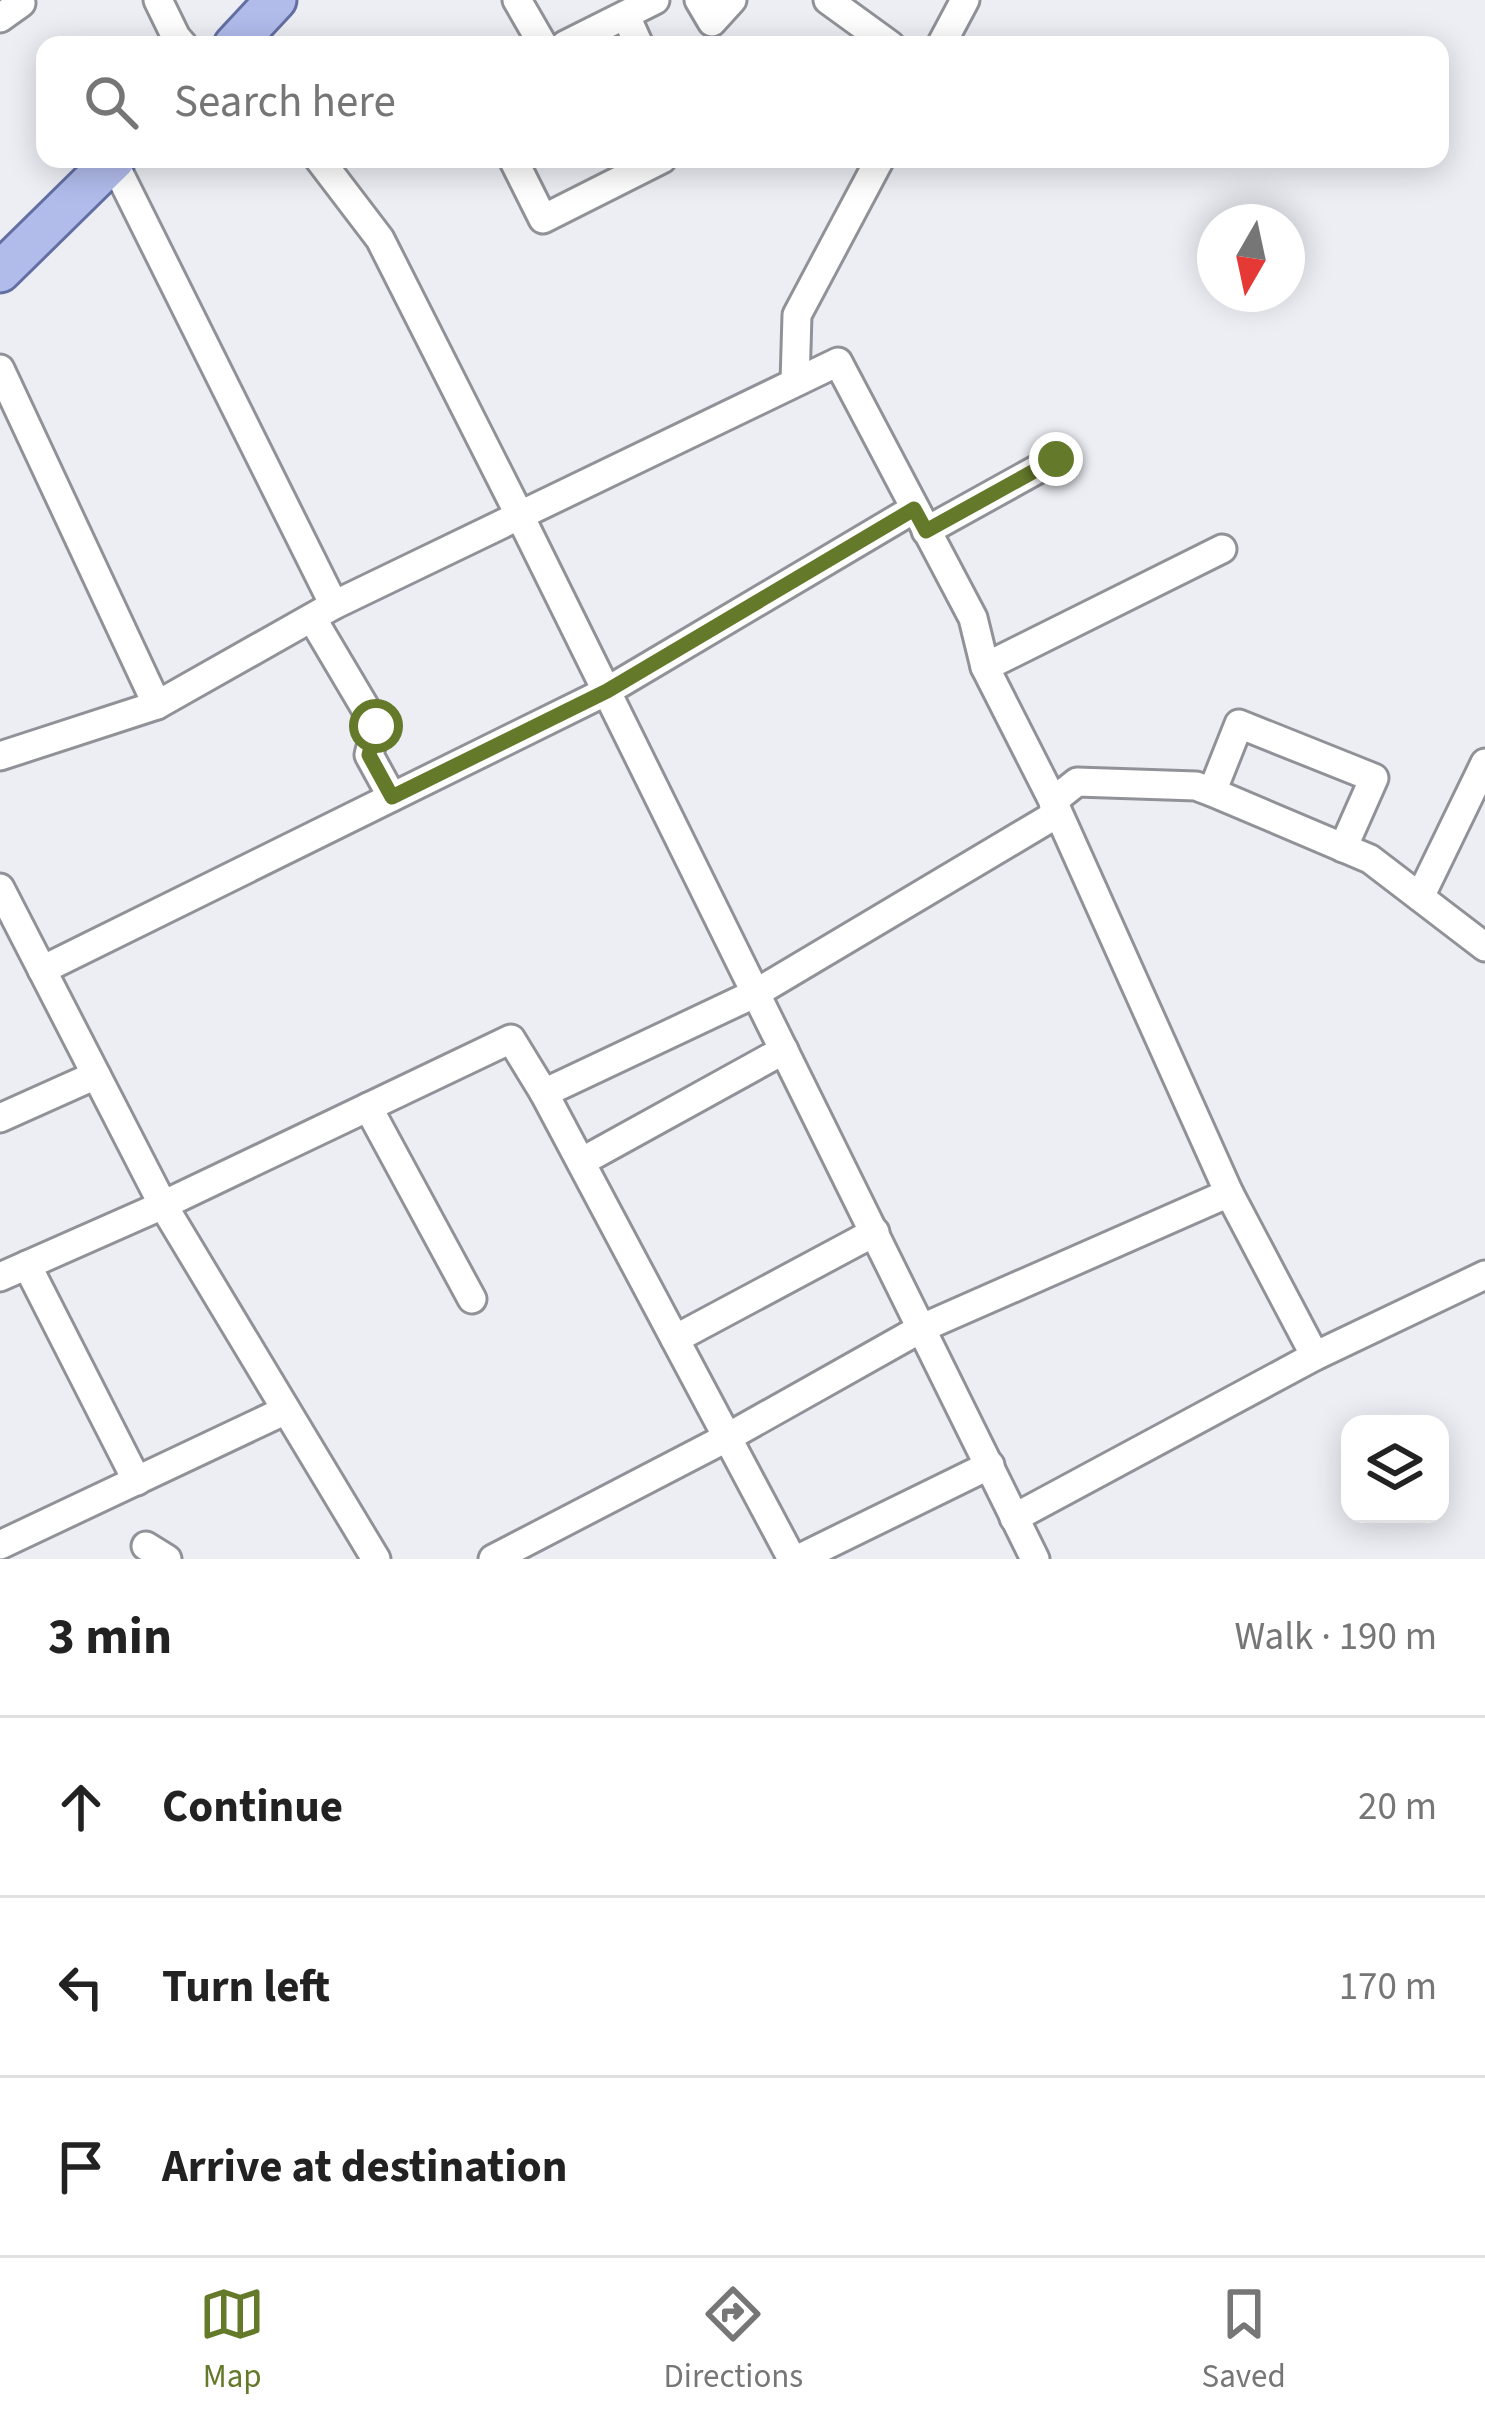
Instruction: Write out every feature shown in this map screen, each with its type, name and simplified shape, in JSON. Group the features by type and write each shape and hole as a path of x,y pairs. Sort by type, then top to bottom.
{"main road":[{"path":"242,36 276,0"},
{"path":"0,272 106,168"}],"street":[{"path":"158,0 176,36"},
{"path":"518,0 538,36"},
{"path":"584,36 655,0"},
{"path":"699,0 712,22 732,0"},
{"path":"828,0 878,36"},
{"path":"946,36 965,0"},
{"path":"626,16 635,36"},
{"path":"118,168 376,726 369,755 392,797"},
{"path":"326,168 380,238 1034,1559"},
{"path":"518,168 543,219 644,168"},
{"path":"795,382 797,315 875,168"},
{"path":"0,756 157,705 323,611 838,362 973,619 985,667 1053,801 1229,1193 1315,1356"},
{"path":"0,369 157,705"},
{"path":"42,970 607,691 920,520 1056,459"},
{"path":"985,667 1222,549"},
{"path":"1212,792 1239,724 1374,778 1343,848"},
{"path":"1420,897 1485,764"},
{"path":"1053,801 1077,782 1196,786 1370,859 1485,946"},
{"path":"544,1093 756,993 1055,815 1053,801"},
{"path":"0,888 163,1205 376,1559"},
{"path":"0,1277 511,1039 795,1559 990,1465"},
{"path":"581,1162 784,1050"},
{"path":"0,1118 96,1075"},
{"path":"368,1107 472,1299"},
{"path":"493,1559 522,1552 922,1328 1229,1193"},
{"path":"675,1339 874,1232"},
{"path":"27,1265 137,1480"},
{"path":"1014,1518 1315,1356 1485,1275"},
{"path":"0,1545 286,1410"}],"route":[{"path":"376,726 369,755 392,797 607,691 914,509 926,531 1056,459"}]}
